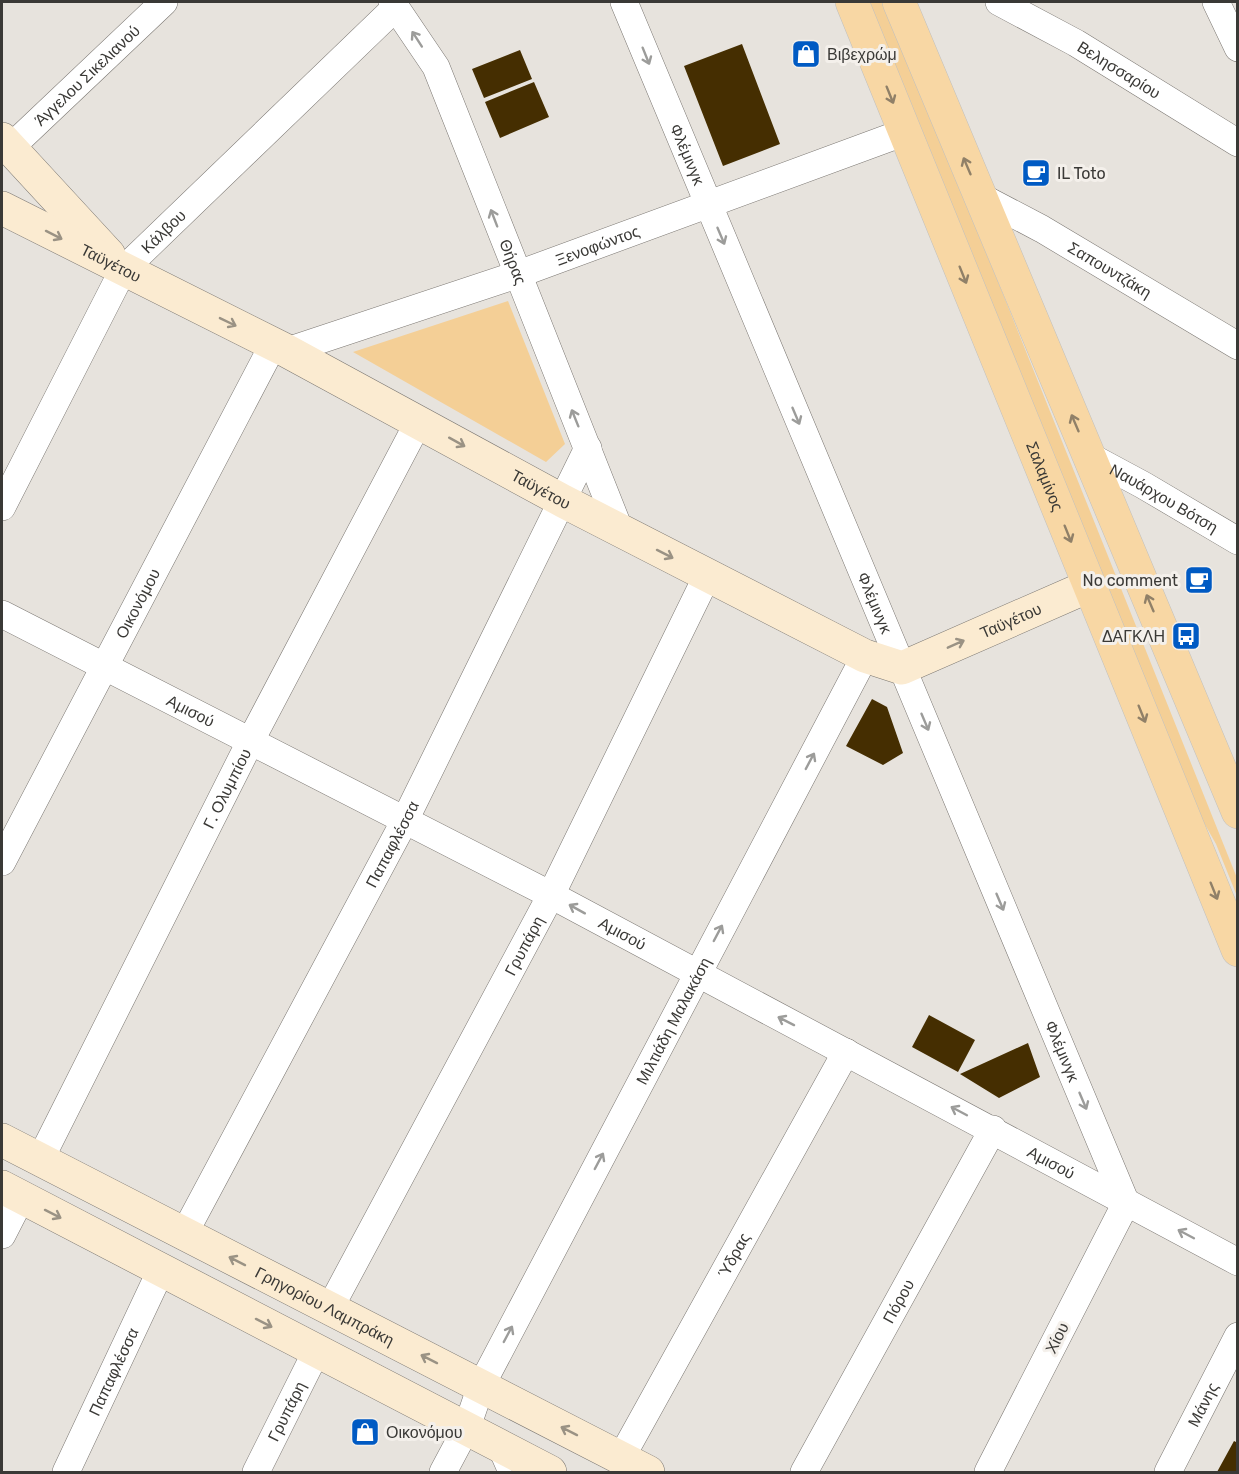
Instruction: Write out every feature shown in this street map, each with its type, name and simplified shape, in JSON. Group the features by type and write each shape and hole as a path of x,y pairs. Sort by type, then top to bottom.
{"main road":[{"name":"Σαλαμίνος","path":"852,2 1238,950"},
{"path":"899,2 1089,456 1228,772 1238,812"}],"street":[{"name":"Άγγελου Σικελιανού","path":"6,144 164,2"},
{"name":"Φλέμινγκ","path":"624,2 1126,1203"},
{"name":"Βελησσαρίου","path":"999,2 1076,43 1238,143"},
{"path":"1216,2 1238,48"},
{"name":"Κάλβου","path":"2,507 123,270 394,4"},
{"name":"Θήρας","path":"394,4 436,67 516,275 620,531"},
{"name":"Ξενοφώντος","path":"280,348 516,275 905,132"},
{"path":"6,144 123,270"},
{"name":"Σαπουντζάκη","path":"981,197 1042,229 1238,346"},
{"name":"Ταϋγέτου","path":"2,208 280,348 419,421 563,501 865,656 902,668 1089,586"},
{"name":"Οικονόμου","path":"2,862 103,665 280,348"},
{"name":"Γ. Ολυμπίου","path":"40,1160 250,742 419,421"},
{"name":"Παπαφλέσσα","path":"184,1234 405,822 588,448"},
{"name":"Ναυάρχου Βότση","path":"1089,456 1238,541"},
{"name":"Γρυπάρη","path":"330,1308 551,895 707,576"},
{"name":"Αμισού","path":"2,614 551,895 696,974 993,1129 1238,1262"},
{"name":"Μιλτιάδη Μαλακάση","path":"442,1473 480,1434 481,1386 865,656"},
{"name":"Ύδρας","path":"634,1465 846,1052"},
{"name":"Πόρου","path":"804,1473 993,1129"},
{"name":"Γρηγορίου Λαμπράκη","path":"2,1140 634,1465"},
{"path":"2,1235 11,1192 480,1434 550,1473"},
{"name":"Χίου","path":"988,1473 1126,1203"},
{"name":"Παπαφλέσσα","path":"66,1473 161,1270"},
{"name":"Μάνης","path":"1168,1473 1238,1336"},
{"name":"Γρυπάρη","path":"256,1473 317,1350"}],"lane":[{"path":"480,1434 505,1473"}],"shaded area":[{"path":"868,2 882,2 999,284 1237,878 1237,896 1216,844 1191,800"},
{"path":"508,301 565,444 546,462 353,352"}],"building":[{"path":"742,44 780,144 723,166 684,66"},
{"path":"520,50 532,79 484,98 472,69"},
{"path":"534,82 549,117 500,138 485,102"},
{"path":"872,699 887,707 903,753 883,765 846,746"},
{"path":"929,1015 975,1040 958,1072 912,1047"},
{"path":"1028,1043 1040,1077 999,1098 960,1074"},
{"path":"1234,1441 1238,1443 1238,1472 1217,1472"}],"place":[{"name":"Βιβεχρώμ","path":"806,54"},
{"name":"IL Toto","path":"1036,173"},
{"name":"No comment","path":"1199,580"},
{"name":"ΔΑΓΚΛΗ","path":"1186,636"},
{"name":"Οικονόμου","path":"365,1432"}]}
